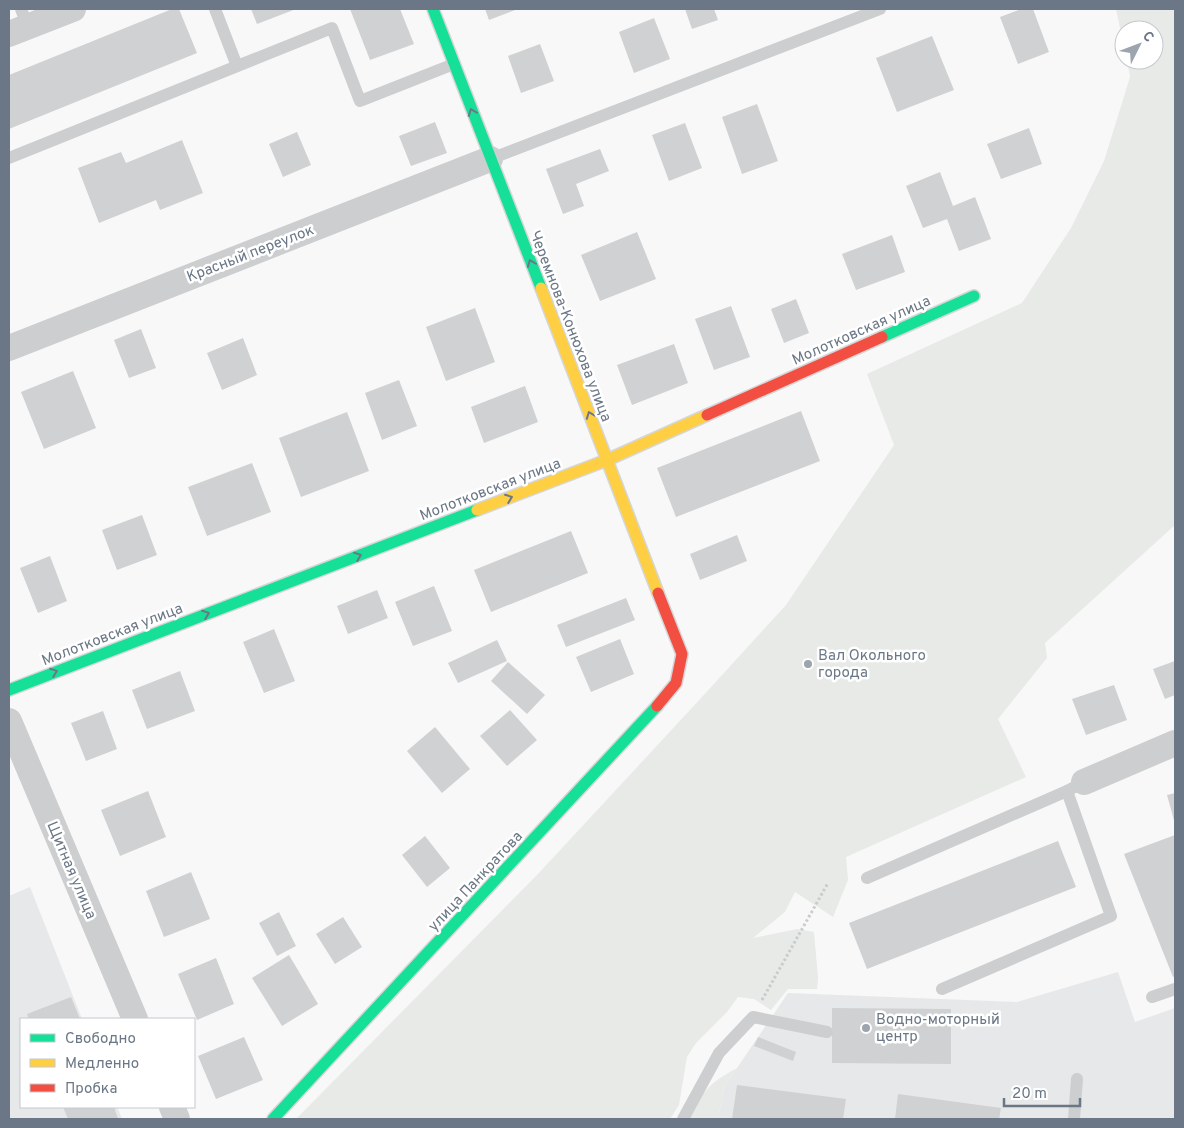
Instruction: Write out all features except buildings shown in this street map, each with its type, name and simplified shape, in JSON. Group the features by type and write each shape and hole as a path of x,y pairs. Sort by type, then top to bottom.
{"street":[{"path":"19,23 73,9"},
{"name":"Черемнова-Конюхова улица","path":"433,9 682,654"},
{"name":"Красный переулок","path":"9,348 490,159"},
{"name":"Молотковская улица","path":"9,690 607,460 974,296"},
{"name":"улица Панкратова","path":"273,1119 646,719 676,683 682,654"},
{"name":"Щитная улица","path":"9,721 135,1018"},
{"path":"1076,786 1175,743"}],"lane":[{"path":"215,9 237,66"},
{"path":"490,159 880,9"},
{"path":"9,158 332,28 360,101 454,64"},
{"path":"867,878 1076,786 1111,916 942,989"},
{"path":"1152,997 1175,989"},
{"path":"683,1119 719,1053 753,1017 827,1032"},
{"path":"1074,1119 1077,1079"}],"path":[{"path":"753,1017 828,883"}],"shaded area":[{"path":"1116,9 1175,9 1175,525 1045,643 1047,658 998,719 1026,777 846,857 848,880 833,917 795,892 785,912 753,938 797,929 814,932 818,978 817,989 788,989 771,1010 754,999 738,997 727,1012 696,1043 687,1057 679,1105 670,1119 296,1119 538,874 786,605 894,445 867,374 1022,303 1071,228 1104,161 1130,77 1129,70 1164,70 1164,20 1118,20"},
{"path":"30,887 82,1018 20,1018 20,1108 117,1108 122,1119 9,1119 9,896"},
{"path":"1118,972 1135,1022 1175,1008 1175,1119 718,1119 724,1087 788,993 1017,1002"},
{"path":"737,1068 724,1087 718,1119 688,1119 707,1089 720,1078"}],"traffic: fast":[{"path":"433,9 541,288"},
{"path":"882,337 974,296"},
{"path":"9,690 477,510"},
{"path":"273,1119 657,706"}],"traffic: slow":[{"path":"541,288 658,593"},
{"path":"477,510 607,460 707,415"}],"traffic: jam":[{"path":"707,415 882,337"},
{"path":"657,706 676,683 682,654 658,593"}],"place":[{"name":"Вал Окольного города","path":"808,664"},
{"name":"Водно-моторный центр","path":"866,1028"}]}
